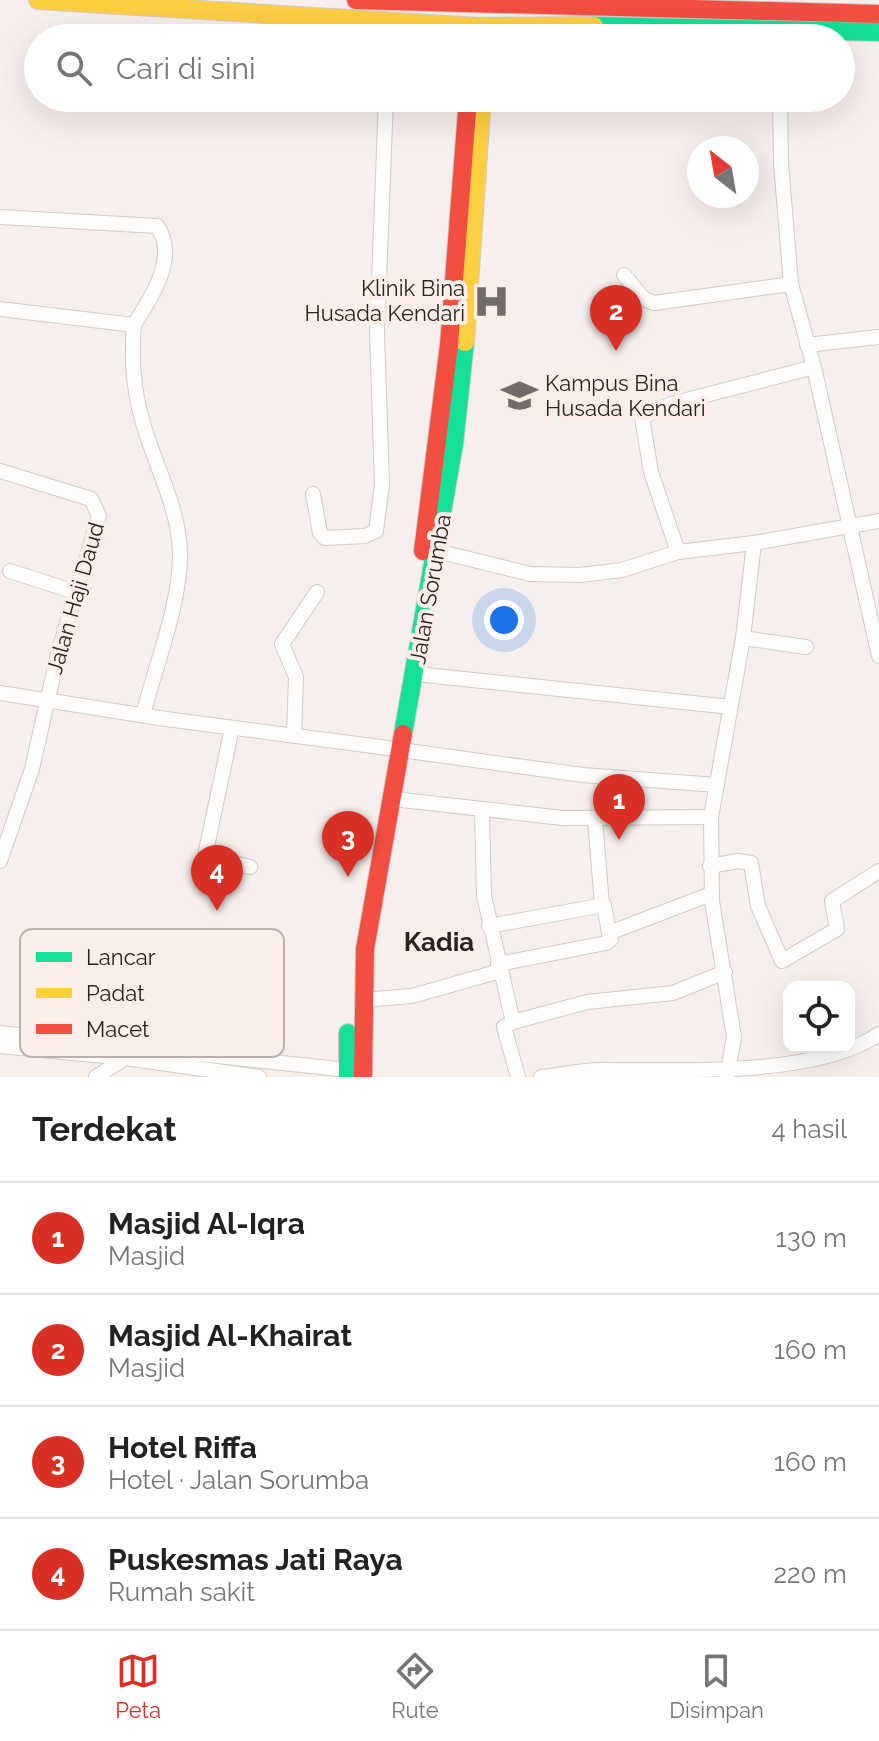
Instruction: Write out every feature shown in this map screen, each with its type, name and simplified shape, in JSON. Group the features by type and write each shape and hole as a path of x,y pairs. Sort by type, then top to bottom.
{"main road":[{"path":"38,0 335,24"},
{"path":"336,0 780,11 868,9"},
{"path":"481,24 484,3"},
{"path":"855,32 879,32"},
{"name":"Jalan Sorumba","path":"353,1075 371,905 393,799 394,749 416,674 467,112"},
{"name":"Jalan Sorumba","path":"353,1075 356,938 419,619 437,551 466,334 481,112"}],"street":[{"path":"779,24 780,11"},
{"path":"313,494 320,533 325,538 365,536 376,531 382,484 377,333 385,112"},
{"path":"781,112 791,284 814,367 879,656"},
{"path":"0,217 157,226 165,248 156,288 134,325 132,368 137,400 168,489 180,554 172,604 143,715"},
{"path":"624,275 644,299 654,303 791,284"},
{"path":"0,309 134,325"},
{"path":"807,345 879,337"},
{"path":"678,552 651,472 642,417 671,404 814,367"},
{"name":"Jalan Haji Daud","path":"0,471 95,502 99,516 75,592 32,769 8,815 0,861"},
{"path":"437,551 530,574 558,575 622,570 678,552 754,543 849,523 879,521"},
{"path":"728,1073 734,1037 711,894 711,817 743,638 754,543"},
{"path":"10,571 75,592"},
{"path":"294,736 296,677 282,644 317,592"},
{"path":"743,638 806,647"},
{"path":"416,674 731,707"},
{"path":"0,693 583,775 717,785"},
{"path":"232,728 206,851 213,858 250,867"},
{"path":"393,799 595,820 711,817"},
{"path":"482,810 480,857 489,926 513,1022"},
{"path":"362,1000 412,996 499,967 606,943 611,939 602,905 595,820"},
{"path":"710,866 738,861 751,863 758,906 782,961 837,929 832,901 879,871"},
{"path":"609,933 711,894"},
{"path":"489,926 602,905"},
{"path":"518,1077 504,1027 513,1022 587,1002 673,993 725,972"},
{"path":"541,1077 780,1072 846,1052 879,1034"},
{"path":"118,1057 215,1065"},
{"path":"147,1057 353,1075"},
{"path":"96,1077 125,1058"},
{"path":"234,1067 259,1077"}],"waterway":[{"path":"220,1077 222,1057"}],"traffic: fast":[{"path":"855,31 879,32"},
{"path":"403,734 454,444 465,342"},
{"path":"348,1033 348,1077"}],"traffic: slow":[{"path":"38,0 430,24"},
{"path":"465,342 481,112"}],"traffic: jam":[{"path":"356,0 879,14"},
{"path":"423,551 449,345 467,112"},
{"path":"363,1077 365,949 403,734"}],"place":[{"name":"Klinik Bina Husada Kendari","path":"491,301"},
{"name":"Masjid Al-Khairat","path":"616,351"},
{"name":"Kampus Bina Husada Kendari","path":"519,396"},
{"name":"Masjid Al-Iqra","path":"619,840"},
{"name":"Hotel Riffa","path":"348,877"},
{"name":"Puskesmas Jati Raya","path":"217,911"}],"district":[{"name":"Kadia","path":"439,942"}]}
